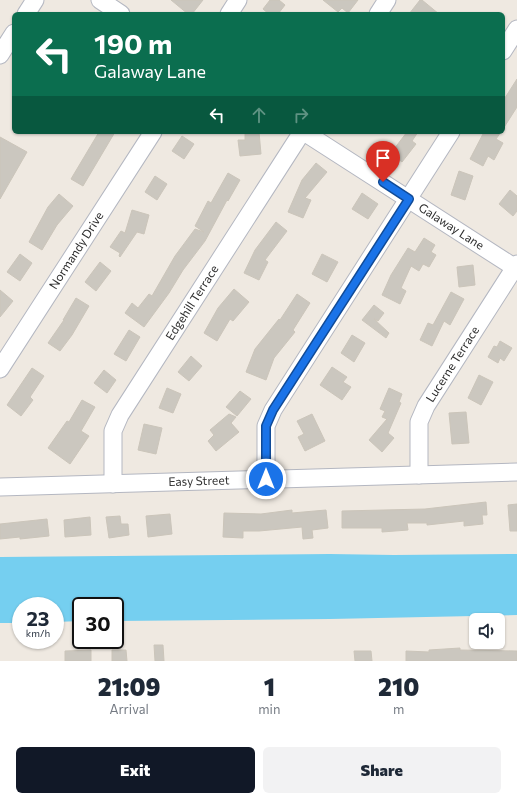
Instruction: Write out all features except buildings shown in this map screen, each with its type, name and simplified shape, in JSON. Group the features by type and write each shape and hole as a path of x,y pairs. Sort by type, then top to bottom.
{"street":[{"path":"27,12 35,0"},
{"path":"100,0 118,12"},
{"path":"230,12 238,0"},
{"path":"379,12 388,0"},
{"path":"505,48 517,29"},
{"path":"0,55 12,36"},
{"name":"Normandy Drive","path":"0,369 151,134"},
{"name":"Edgehill Terrace","path":"113,484 113,431 120,415 302,134"},
{"name":"Galaway Lane","path":"306,134 516,267"},
{"path":"266,479 266,426 273,410 451,134"},
{"name":"Lucerne Terrace","path":"419,475 419,422 426,406 516,267"},
{"name":"Easy Street","path":"0,488 517,472"}],"water":[{"path":"517,554 517,615 505,615 505,613 469,613 469,616 124,621 124,597 72,597 72,621 64,622 64,597 12,597 12,623 0,623 0,557"}],"route":[{"path":"266,479 266,426 273,410 409,199 383,182"}]}
